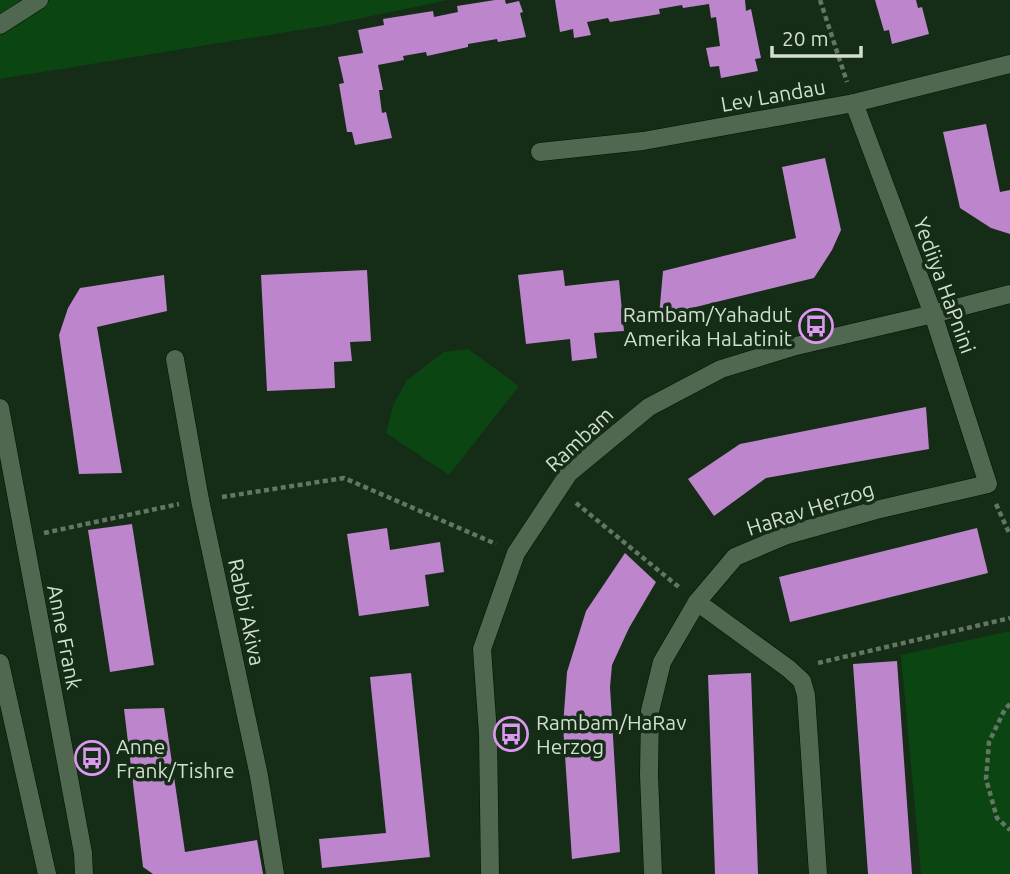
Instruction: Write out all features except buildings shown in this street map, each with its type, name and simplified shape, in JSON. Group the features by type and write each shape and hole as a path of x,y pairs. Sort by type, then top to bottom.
{"street":[{"path":"0,25 39,0"},
{"name":"Lev Landau","path":"540,152 643,141 854,103 1010,64"},
{"name":"Yediiya HaPnini","path":"854,103 933,314 988,484"},
{"name":"Rambam","path":"490,874 488,734 482,649 516,553 569,473 649,407 721,369 796,346 1010,294"},
{"name":"Rabbi Akiva","path":"175,359 200,500 259,776 275,874"},
{"name":"Anne Frank","path":"0,408 83,853 84,874"},
{"name":"HaRav Herzog","path":"653,874 649,775 650,711 662,662 697,602 735,557 788,535 876,510 988,484"},
{"path":"697,602 802,681 806,695 818,874"},
{"path":"0,663 47,874"}],"path":[{"path":"820,0 854,103"},
{"path":"24,537 200,500 344,478 516,553"},
{"path":"988,484 1010,535"},
{"path":"558,488 697,602"},
{"path":"796,675 817,664 1010,618"},
{"path":"1010,704 989,742 986,779 997,818 1010,830"}],"green space":[{"path":"0,0 448,0 324,26 0,79"},
{"path":"468,349 519,386 449,475 386,433 393,405 407,380 444,352"},
{"path":"1010,631 1010,874 921,874 901,655"}],"place":[{"name":"Rambam/Yahadut Amerika HaLatinit","path":"816,326"},
{"name":"Rambam/HaRav Herzog","path":"511,734"},
{"name":"Anne Frank/Tishre","path":"92,758"}]}
